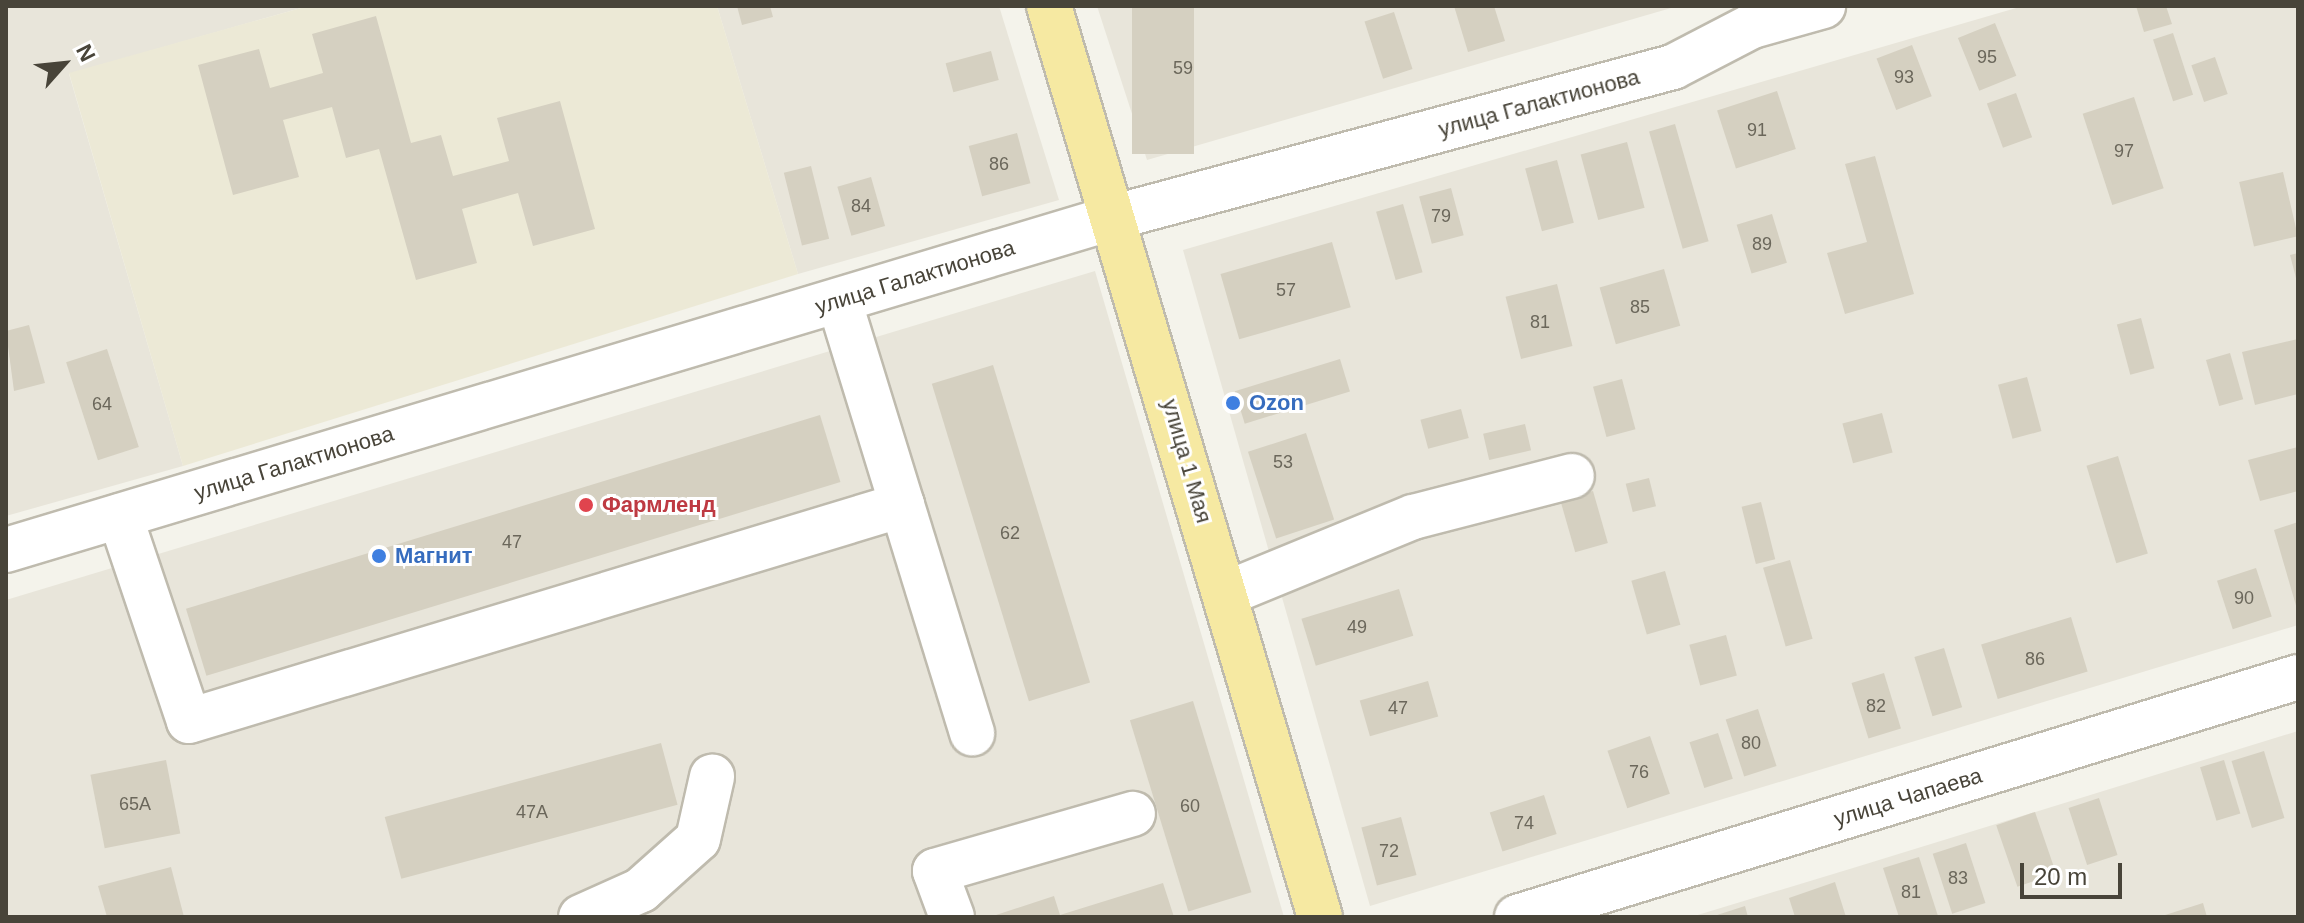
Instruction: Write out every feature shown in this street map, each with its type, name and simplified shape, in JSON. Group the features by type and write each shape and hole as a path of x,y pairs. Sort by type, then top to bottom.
{"main road":[{"name":"улица 1 Мая","path":"1049,6 1115,217 1320,917"}],"street":[{"name":"улица Галактионова","path":"6,550 1115,217 1673,67 1752,26 1823,6"},
{"path":"839,300 972,733"},
{"path":"1225,594 1413,517 1572,476"},
{"path":"120,516 189,721 902,505"},
{"name":"улица Чапаева","path":"1517,917 2298,677"},
{"path":"581,917 641,890 698,839 712,777"},
{"path":"952,917 935,871 1133,814"}],"shaded area":[{"path":"6,6 308,6 69,74 183,466 6,516"},
{"path":"308,6 717,6 798,274 183,466 69,73"},
{"path":"717,6 999,6 1059,200 798,274"},
{"path":"1097,6 1678,6 1147,160"},
{"path":"2023,6 2298,6 2298,625 1370,906 1183,250"},
{"path":"1095,271 1284,917 6,917 6,600"},
{"path":"2298,731 2298,917 1691,917 1853,868"}],"building":[{"path":"737,6 770,6 773,17 742,25"},
{"path":"1132,6 1194,6 1194,154 1132,154"},
{"path":"1454,6 1494,6 1505,41 1468,52"},
{"path":"2136,6 2166,6 2172,24 2144,32"},
{"path":"1394,12 1413,69 1383,79 1365,22"},
{"path":"376,16 411,143 441,135 453,176 509,161 497,118 560,101 595,229 533,246 518,193 462,209 477,263 416,280 379,149 346,158 332,107 283,120 299,177 233,195 198,65 259,49 270,88 323,73 312,34"},
{"path":"1995,23 2016,76 1979,91 1958,38"},
{"path":"2173,33 2193,95 2173,101 2153,39"},
{"path":"1912,45 1932,96 1896,110 1877,59"},
{"path":"991,51 999,80 953,92 946,63"},
{"path":"2215,57 2228,94 2204,102 2191,65"},
{"path":"1777,91 1796,149 1736,168 1717,110"},
{"path":"2016,93 2032,137 2003,148 1987,104"},
{"path":"2134,97 2164,188 2112,205 2083,114"},
{"path":"1675,124 1709,241 1683,249 1649,131"},
{"path":"1017,133 1030,183 982,196 969,146"},
{"path":"1627,142 1645,208 1598,220 1581,154"},
{"path":"1875,156 1914,294 1845,314 1827,253 1867,242 1845,164"},
{"path":"1557,160 1574,223 1542,231 1525,169"},
{"path":"811,166 829,239 802,246 784,173"},
{"path":"2283,172 2298,236 2254,246 2239,182"},
{"path":"871,177 885,226 851,236 837,187"},
{"path":"1451,188 1464,235 1432,244 1419,197"},
{"path":"1403,204 1423,272 1396,280 1376,212"},
{"path":"1772,214 1787,263 1752,274 1737,225"},
{"path":"1332,242 1351,307 1239,339 1220,274"},
{"path":"2298,253 2298,282 2297,282 2290,255"},
{"path":"1664,269 1680,326 1616,344 1600,287"},
{"path":"1557,284 1572,346 1521,359 1506,297"},
{"path":"2141,318 2154,368 2130,375 2117,324"},
{"path":"29,325 45,383 14,391 6,331"},
{"path":"2298,339 2298,394 2255,405 2242,352"},
{"path":"107,349 139,447 98,460 66,362"},
{"path":"2230,353 2243,399 2219,406 2206,360"},
{"path":"1340,359 1350,392 1245,424 1235,391"},
{"path":"993,365 1090,682 1029,701 932,384"},
{"path":"2027,377 2041,431 2013,439 1998,385"},
{"path":"1622,379 1635,429 1606,437 1593,387"},
{"path":"1461,409 1469,438 1428,449 1420,420"},
{"path":"1882,413 1893,453 1853,463 1842,424"},
{"path":"820,415 840,482 206,676 186,609"},
{"path":"1525,424 1531,450 1489,460 1483,434"},
{"path":"1306,433 1334,520 1276,538 1248,452"},
{"path":"2298,447 2298,491 2260,501 2248,460"},
{"path":"2118,456 2148,554 2116,563 2086,466"},
{"path":"1649,478 1656,506 1633,512 1626,484"},
{"path":"1593,491 1608,543 1575,552 1560,500"},
{"path":"1761,502 1775,559 1756,564 1742,507"},
{"path":"2298,522 2298,608 2297,609 2274,530"},
{"path":"1790,560 1813,639 1786,647 1763,568"},
{"path":"2256,568 2272,617 2233,629 2217,581"},
{"path":"1665,571 1680,625 1647,634 1631,581"},
{"path":"1399,589 1413,636 1316,666 1301,619"},
{"path":"2071,617 2088,672 1998,699 1981,644"},
{"path":"1726,635 1737,676 1700,685 1689,645"},
{"path":"1944,648 1962,707 1932,716 1914,657"},
{"path":"1884,673 1901,728 1868,738 1851,683"},
{"path":"1428,681 1438,717 1370,736 1360,701"},
{"path":"1193,701 1251,892 1188,912 1130,720"},
{"path":"1758,709 1777,766 1744,777 1726,720"},
{"path":"1718,733 1733,779 1704,788 1689,742"},
{"path":"1650,736 1670,794 1627,808 1607,751"},
{"path":"661,743 678,805 401,879 385,817"},
{"path":"2264,751 2284,818 2252,828 2231,761"},
{"path":"166,760 180,834 105,848 90,775"},
{"path":"2224,760 2240,814 2216,821 2200,767"},
{"path":"1544,795 1557,834 1502,852 1490,813"},
{"path":"2099,798 2118,855 2087,865 2069,808"},
{"path":"2035,812 2056,873 2017,887 1996,825"},
{"path":"1401,817 1417,875 1377,886 1361,828"},
{"path":"1966,843 1985,903 1952,914 1933,854"},
{"path":"1919,857 1938,916 1899,917 1883,868"},
{"path":"171,867 184,917 107,917 98,886"},
{"path":"1835,882 1846,917 1795,917 1789,898"},
{"path":"1163,883 1174,917 990,917 1054,896 1060,915"},
{"path":"2203,903 2207,917 2162,917 2162,916"},
{"path":"1745,906 1748,917 1714,917 1714,916"}],"place":[{"name":"Ozon","path":"1233,403"},
{"name":"Фармленд","path":"586,505"},
{"name":"Магнит","path":"379,556"}]}
